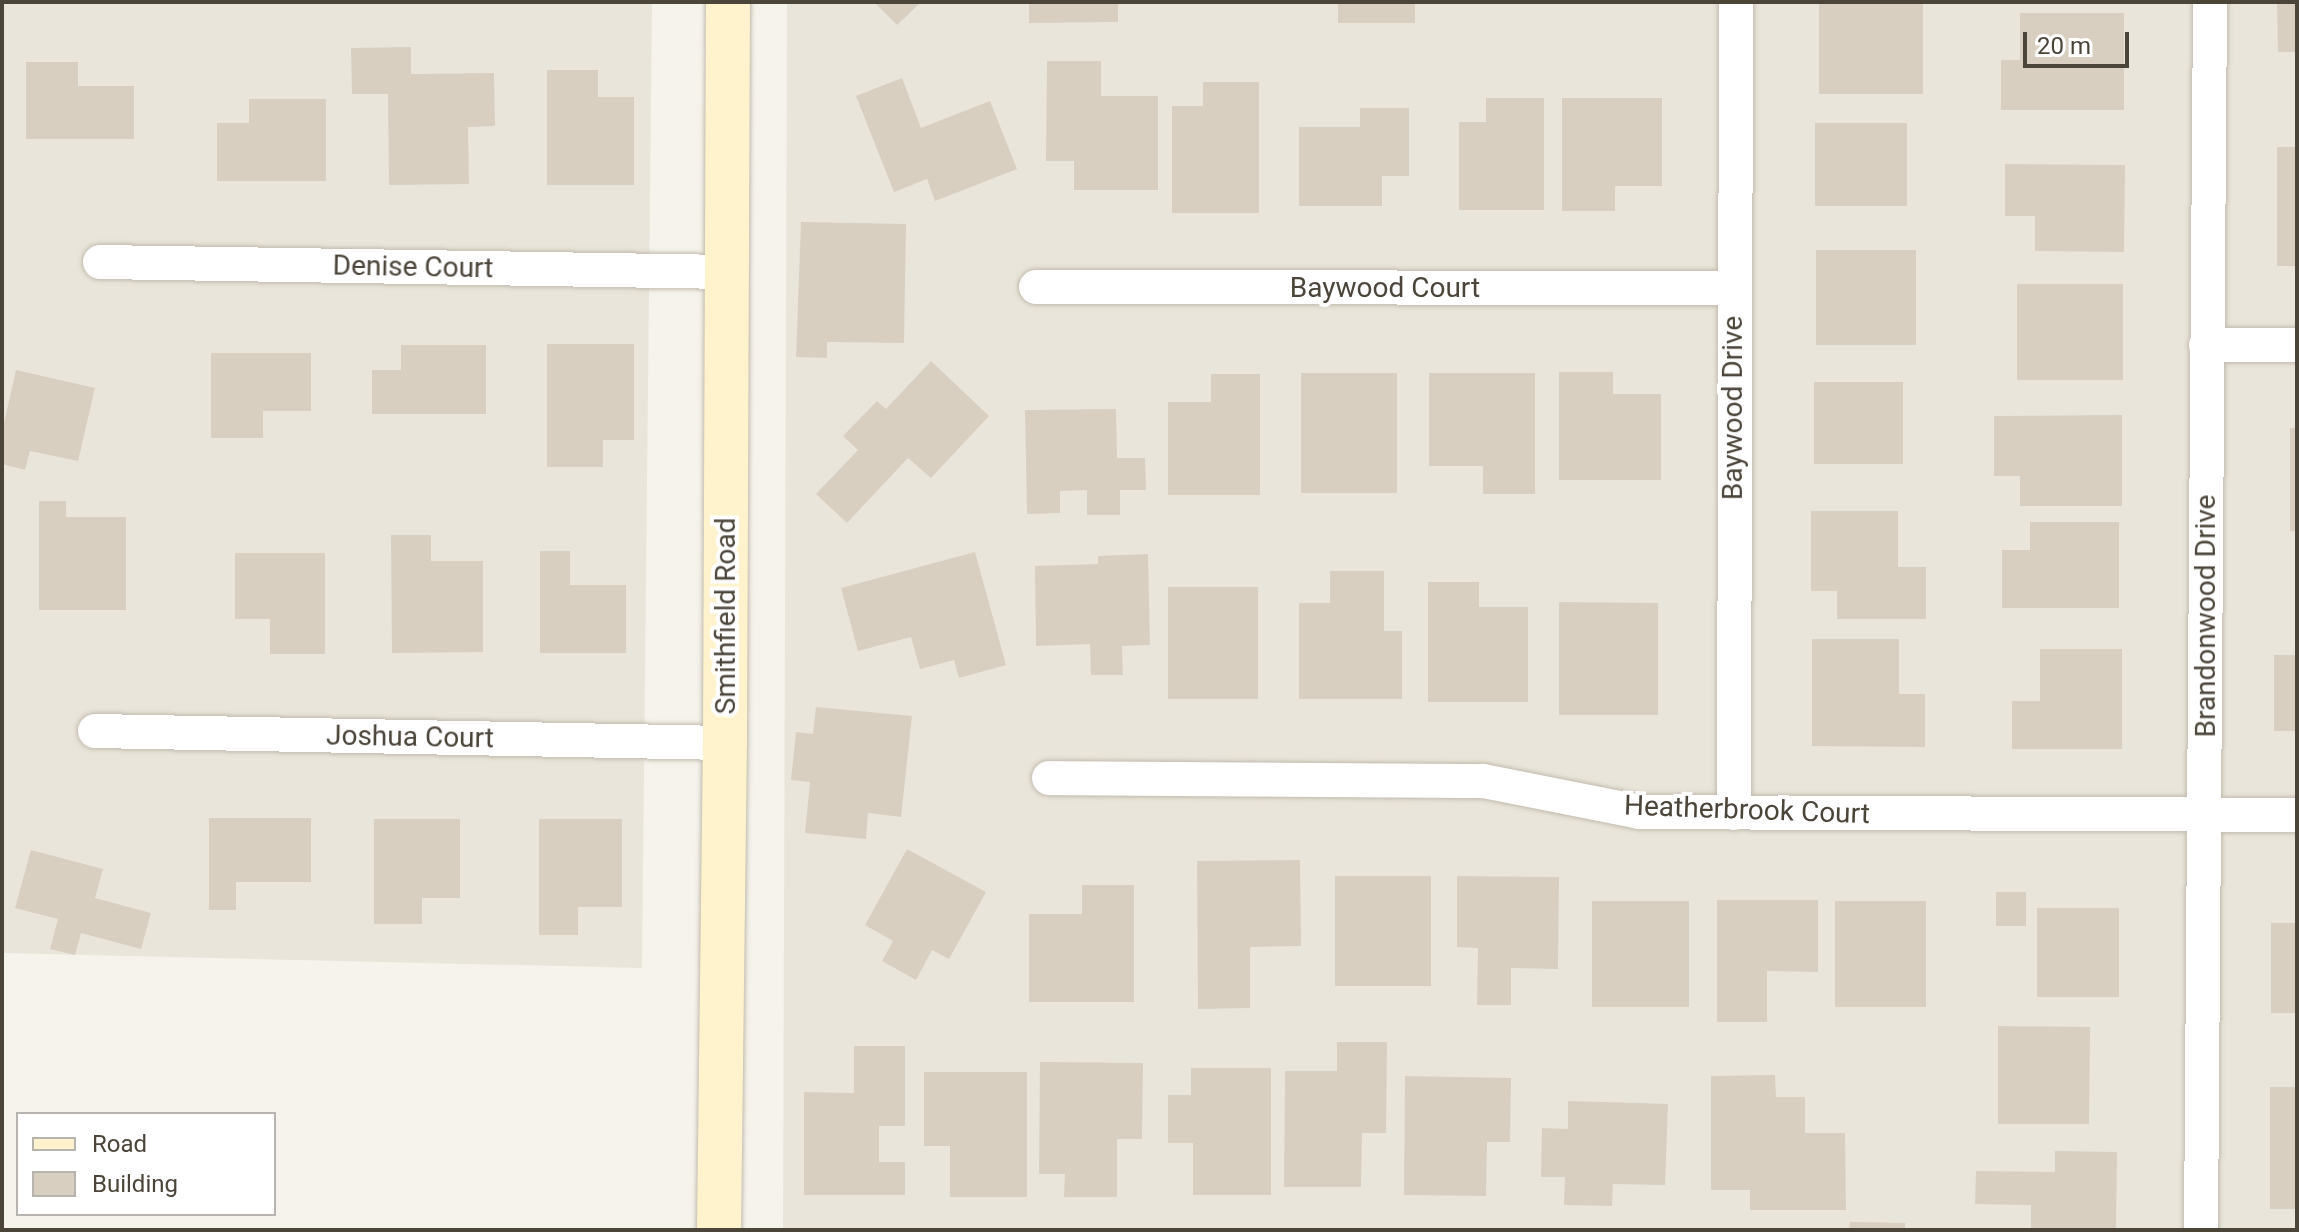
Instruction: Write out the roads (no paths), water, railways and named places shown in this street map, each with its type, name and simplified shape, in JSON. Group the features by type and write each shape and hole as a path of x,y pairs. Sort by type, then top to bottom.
{"main road":[{"name":"Smithfield Road","path":"719,1230 725,743 728,2"}],"street":[{"name":"Baywood Drive","path":"1734,813 1736,2"},
{"name":"Brandonwood Drive","path":"2201,1230 2207,815 2206,345 2210,2"},
{"name":"Denise Court","path":"100,262 727,272"},
{"name":"Baywood Court","path":"1036,287 1733,288"},
{"path":"2206,345 2297,345"},
{"name":"Joshua Court","path":"95,731 725,743"},
{"name":"Heatherbrook Court","path":"1049,778 1483,781 1639,812 2297,815"}]}
